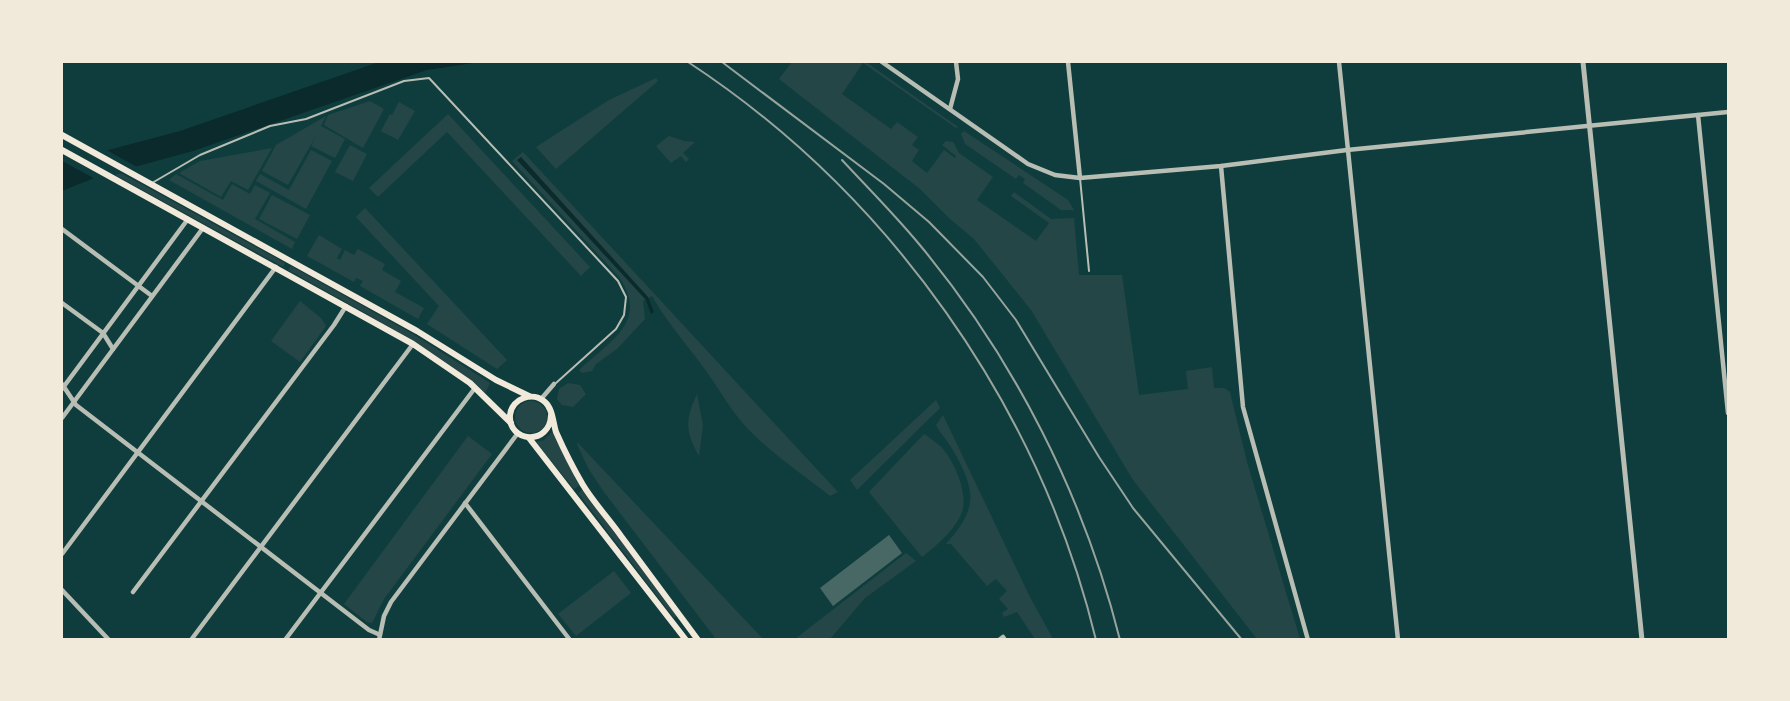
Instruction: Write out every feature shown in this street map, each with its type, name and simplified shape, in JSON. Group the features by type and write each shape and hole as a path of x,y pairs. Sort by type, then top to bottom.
{"main road":[{"path":"62,135 417,331 496,380 529,396 541,399 549,408 564,448 584,486 698,639"},
{"path":"62,150 413,344 475,388 511,423 518,433 529,438 686,639"},
{"path":"511,423 510,414 514,405 520,399 529,396"},
{"path":"529,438 543,434 548,428 551,415"}],"street":[{"path":"882,62 1028,164 1055,176 1080,178 1221,166 1347,150 1728,112"},
{"path":"950,109 958,79 956,62"},
{"path":"1068,62 1080,178"},
{"path":"1338,62 1398,639"},
{"path":"1583,62 1642,639"},
{"path":"1698,115 1728,413"},
{"path":"1221,166 1243,407 1308,639"},
{"path":"188,219 62,386 76,405 378,637 391,602 518,433"},
{"path":"62,228 152,296"},
{"path":"62,417 203,228"},
{"path":"62,554 276,267"},
{"path":"62,303 103,333 113,349"},
{"path":"133,592 346,306"},
{"path":"191,639 413,344"},
{"path":"541,399 554,384"},
{"path":"285,639 475,388"},
{"path":"465,503 570,639"},
{"path":"62,591 109,639"},
{"path":"999,639 1003,637 1005,639"}],"lane":[{"path":"150,184 200,155 270,126 306,119 404,81 429,78 618,281 626,297 624,315 616,329 554,384"},
{"path":"1080,178 1089,271"}],"shaded area":[{"path":"379,62 480,62 427,70 193,151 94,178 62,191 63,162 180,131"},
{"path":"792,62 866,62 958,127 956,128 863,63 842,94 891,129 897,122 918,137 912,145 919,150 912,161 927,173 944,150 955,158 956,156 942,145 946,141 953,142 959,153 993,177 977,200 1036,241 1049,223 1011,196 1014,192 1051,219 1074,218 1079,275 1122,275 1139,395 1188,389 1186,371 1212,367 1214,388 1224,388 1230,392 1247,462 1300,639 1257,639 1133,480 1031,310 974,239 920,189 779,79"},
{"path":"656,78 658,81 556,169 536,147 609,100"},
{"path":"370,101 384,109 363,148 324,125 328,115"},
{"path":"399,102 415,111 398,140 381,131"},
{"path":"448,114 590,267 581,276 447,132 378,197 369,188"},
{"path":"326,116 321,126 345,139 335,158 311,146 317,134 288,185 262,171 276,145"},
{"path":"964,131 1068,200 1074,210 1061,210 1023,183 1025,179 1019,175 1016,179 965,144 961,134"},
{"path":"669,136 695,142 683,153 689,159 686,162 681,156 671,163 656,146"},
{"path":"350,145 367,154 353,181 335,172"},
{"path":"272,148 248,190 231,181 221,197 179,173 200,161"},
{"path":"311,150 332,161 306,209 256,181 260,174 289,190"},
{"path":"523,152 838,492 830,496 773,452 748,429 652,296 643,301 645,319 617,349 596,364 592,371 582,373 579,370 622,330 628,319 630,306 627,293 619,277 512,161"},
{"path":"521,157 648,297 654,312 651,314 646,300 517,160"},
{"path":"119,172 285,263 283,267 115,175"},
{"path":"176,174 223,200 232,184 250,194 255,185 270,193 255,219 295,242 292,249 169,180"},
{"path":"272,195 310,215 297,239 259,219"},
{"path":"365,208 507,360 497,369 427,324 439,306 356,217"},
{"path":"319,235 342,249 337,258 340,260 345,250 354,255 358,249 385,264 382,270 401,281 395,292 424,308 418,319 360,286 363,281 356,278 354,282 307,256"},
{"path":"291,266 413,334 490,383 485,393 414,342 288,270"},
{"path":"300,301 321,318 326,326 300,362 271,341"},
{"path":"568,383 580,385 586,394 573,407 562,405 557,399 559,389"},
{"path":"697,394 703,425 699,456 691,439 688,425 690,411"},
{"path":"936,400 940,408 857,490 850,480"},
{"path":"531,401 542,406 547,417 542,428 531,433 520,428 515,417 520,406"},
{"path":"943,415 1030,597 1053,639 1035,639 1017,612 1004,617 1002,613 1008,609 999,599 1007,591 996,579 987,586 951,544 946,544 964,521 970,500 970,490 962,466 936,425"},
{"path":"553,431 580,485 574,489 536,442 544,440"},
{"path":"924,434 939,445 949,457 961,483 964,501 961,515 952,529 922,557 869,492"},
{"path":"468,436 492,454 384,599 372,623 367,622 344,604"},
{"path":"578,443 763,639 716,639 604,492 588,468"},
{"path":"583,489 678,615 674,618 578,493"},
{"path":"906,553 916,561 865,598 830,639 795,639"},
{"path":"614,571 631,593 576,636 558,614"}],"pier":[{"path":"101,147 139,168 97,180 62,161 62,159"}],"building":[{"path":"889,535 902,553 833,606 820,588"}],"railway":[{"path":"688,62 761,115 829,175 890,241 946,312 995,389 1036,469 1070,553 1096,640"},
{"path":"722,62 884,184 929,222 983,277 1016,320 1099,457 1133,508 1242,640"},
{"path":"842,160 910,233 953,288 1015,381 1066,481 1087,533 1120,640"}]}
